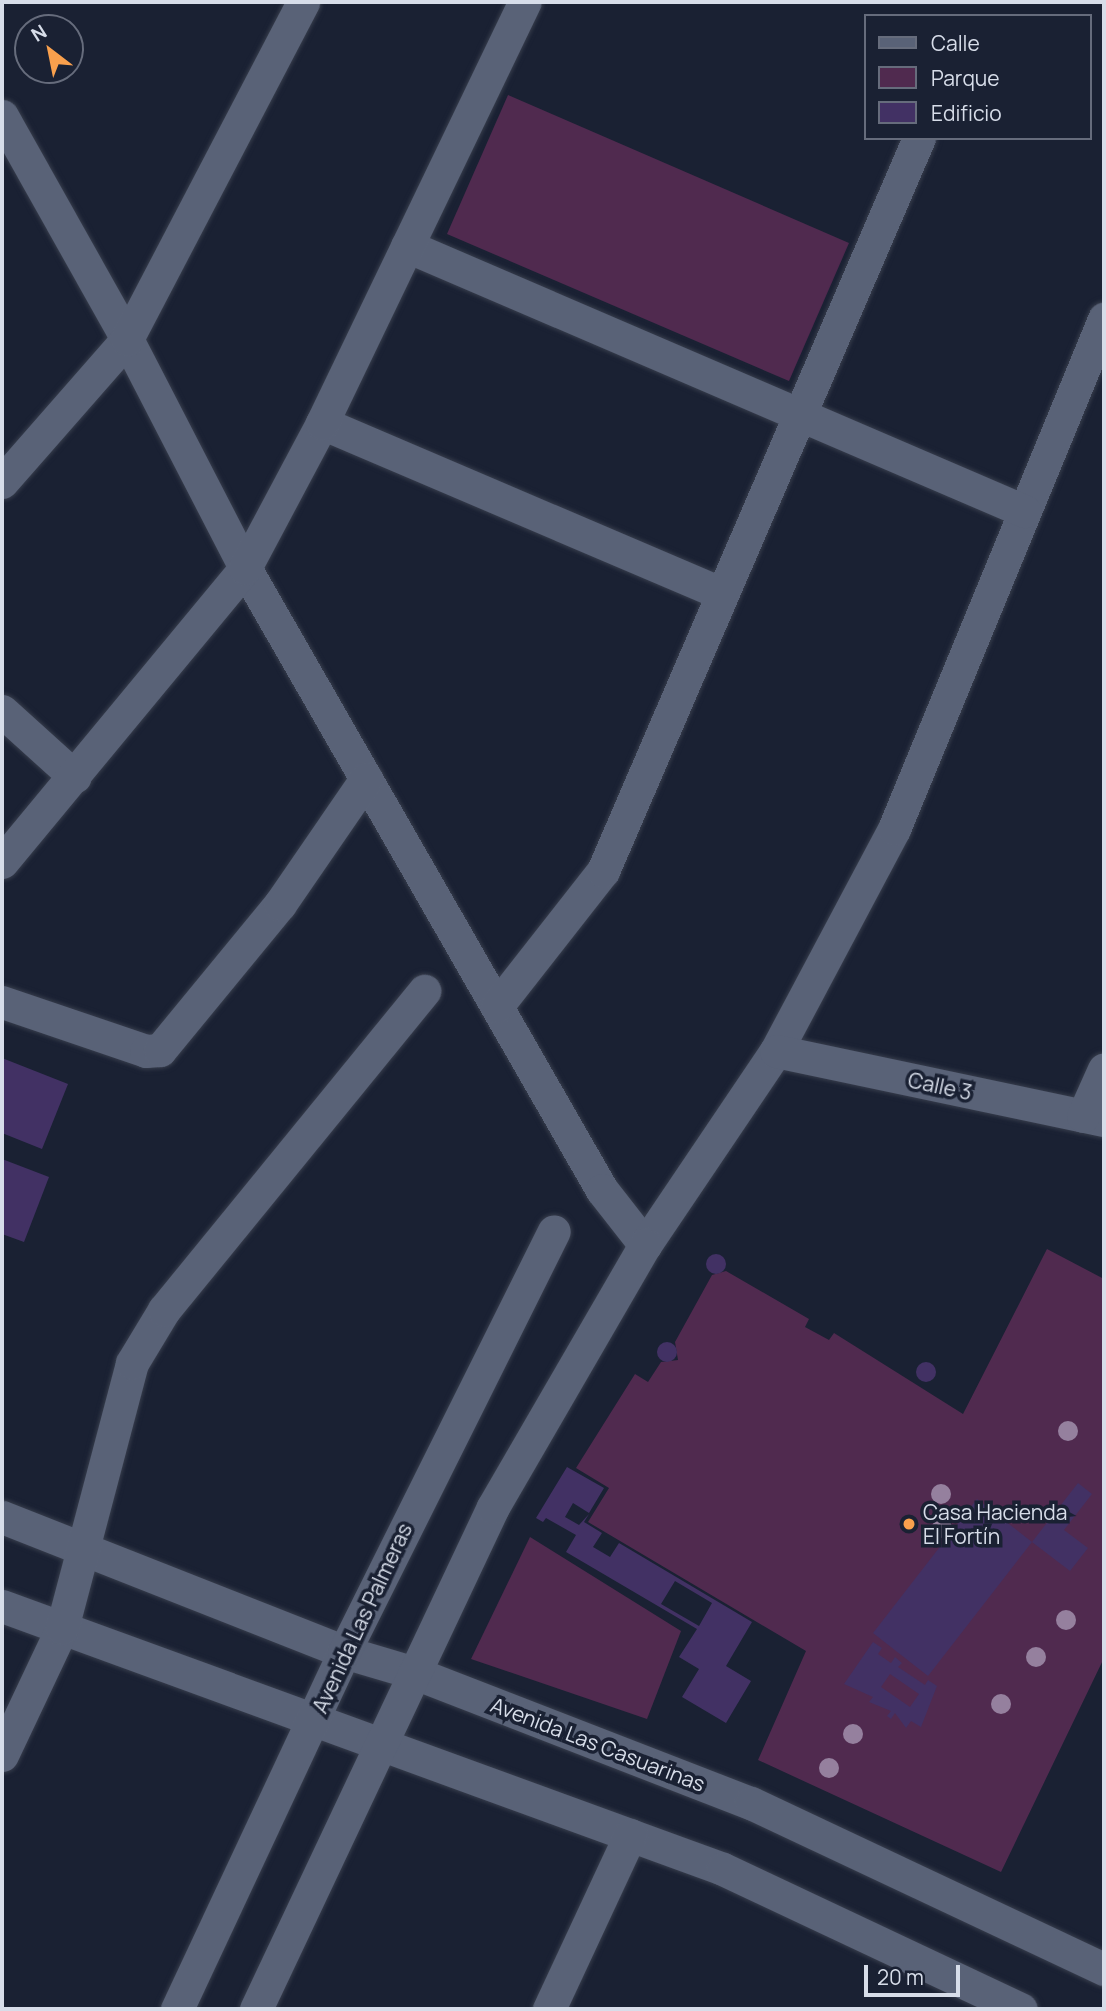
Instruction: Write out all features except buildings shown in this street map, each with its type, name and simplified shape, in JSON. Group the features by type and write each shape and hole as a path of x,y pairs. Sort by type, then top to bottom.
{"street":[{"path":"2,482 127,339 303,2"},
{"path":"2,862 75,777 245,568 322,423 525,2"},
{"path":"2,116 127,339 245,568 602,1190 645,1245"},
{"path":"497,1006 603,871 918,140"},
{"path":"407,246 1024,511"},
{"path":"256,2009 494,1507 645,1245 776,1051 894,829 1104,319"},
{"path":"322,423 722,594"},
{"path":"2,711 75,777"},
{"path":"2,1002 146,1051 160,1050 280,904 366,779"},
{"path":"2,1755 62,1628 81,1546 132,1363 164,1310 424,991"},
{"name":"Calle 3","path":"776,1051 1094,1118"},
{"path":"1094,1118 1104,1069"},
{"name":"Avenida Las Palmeras","path":"177,2009 344,1652 554,1231"},
{"name":"Avenida Las Casuarinas","path":"2,1517 344,1652 415,1673 751,1803 1104,1969"},
{"path":"2,1606 723,1869 1021,2009"},
{"path":"549,2009 630,1835"}],"green space":[{"path":"508,95 849,243 789,381 447,234"},
{"path":"1047,1249 1104,1279 1104,1658 1001,1872 758,1760 806,1651 588,1522 609,1488 576,1468 635,1374 648,1382 661,1362 678,1360 675,1342 712,1275 726,1271 809,1319 805,1327 829,1340 834,1333 963,1414"},
{"path":"530,1537 681,1631 647,1719 471,1659"}],"place":[{"name":"Casa Hacienda El Fortín","path":"909,1524"}]}
